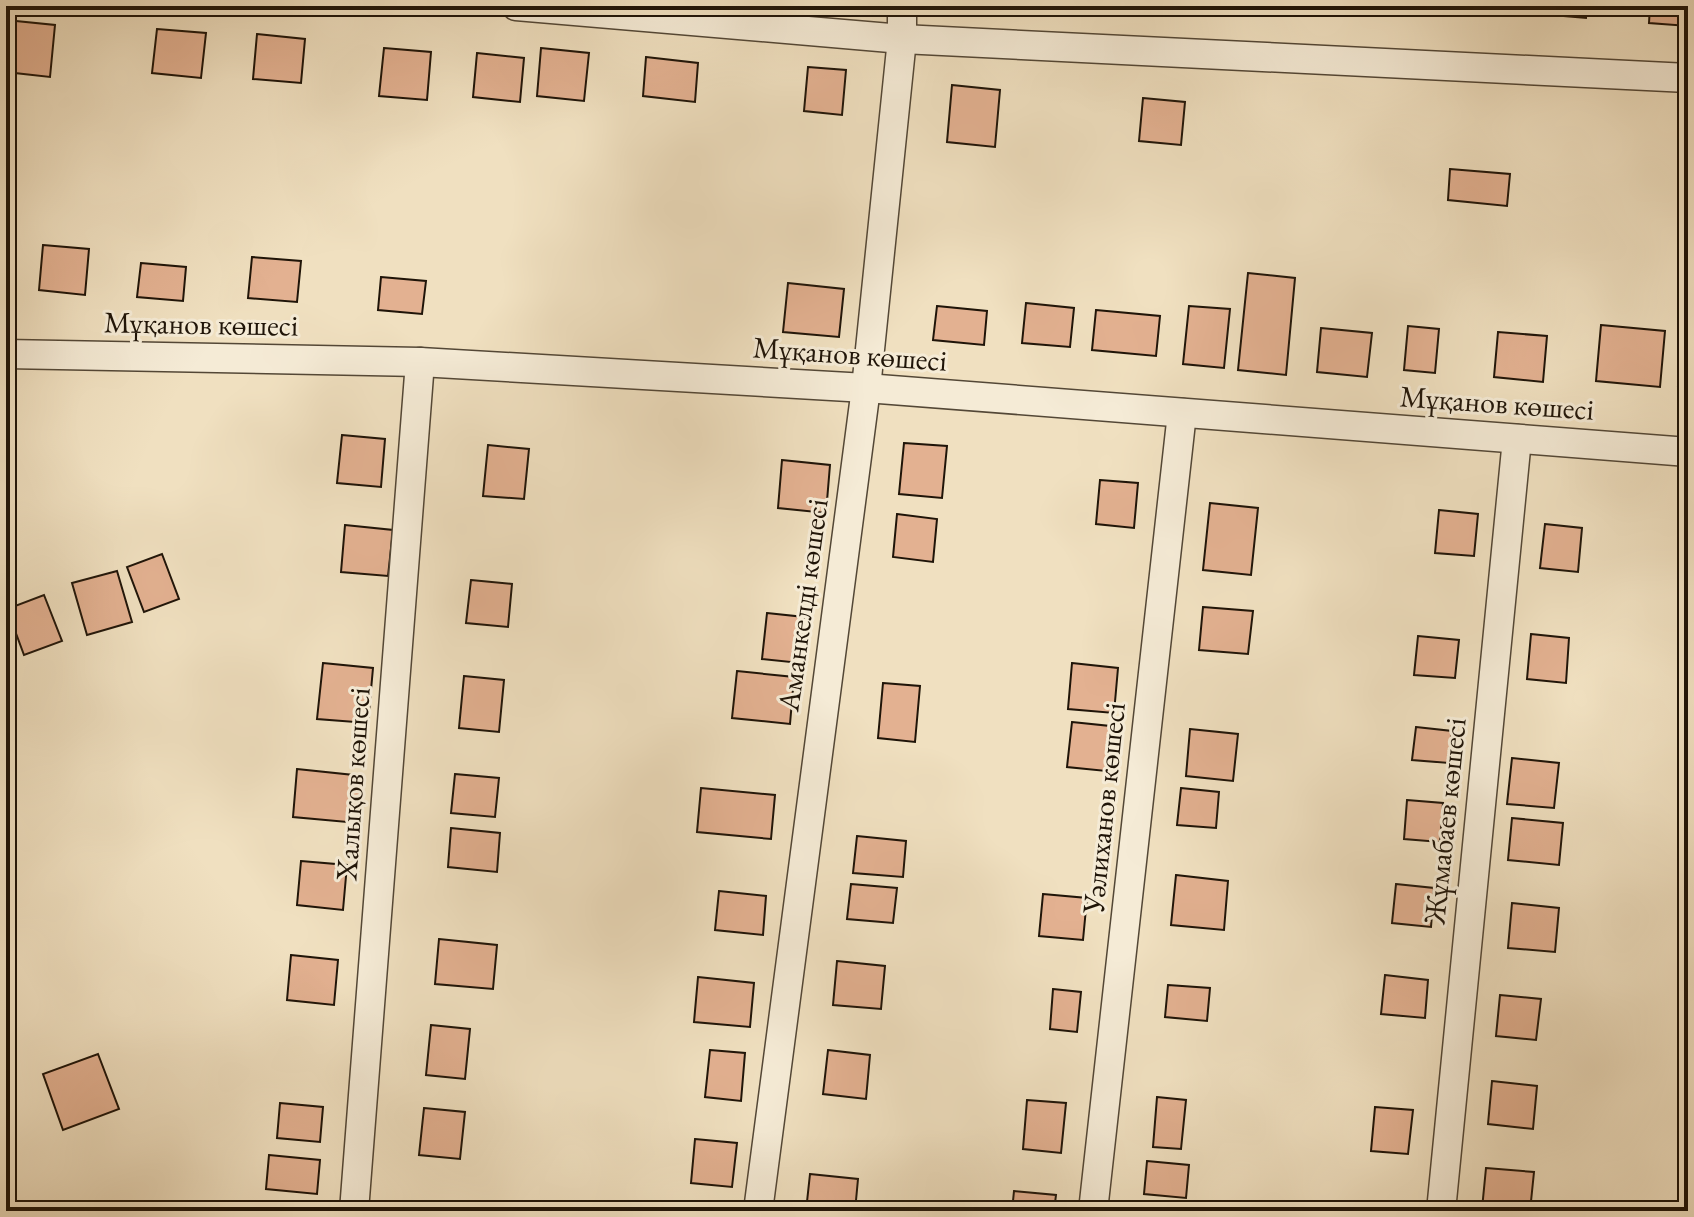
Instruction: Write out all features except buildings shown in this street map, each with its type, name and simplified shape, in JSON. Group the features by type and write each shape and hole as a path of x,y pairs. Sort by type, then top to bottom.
{"street":[{"path":"516,6 902,39 1688,78"},
{"name":"Аманкелді көшесі","path":"758,1211 866,388 902,39 902,6"},
{"name":"Мұқанов көшесі","path":"6,354 420,362 866,388 1688,452"},
{"name":"Халықов көшесі","path":"354,1211 420,362"},
{"name":"Уәлиханов көшесі","path":"1093,1211 1182,413"},
{"name":"Жұмабаев көшесі","path":"1441,1211 1517,439"}]}
